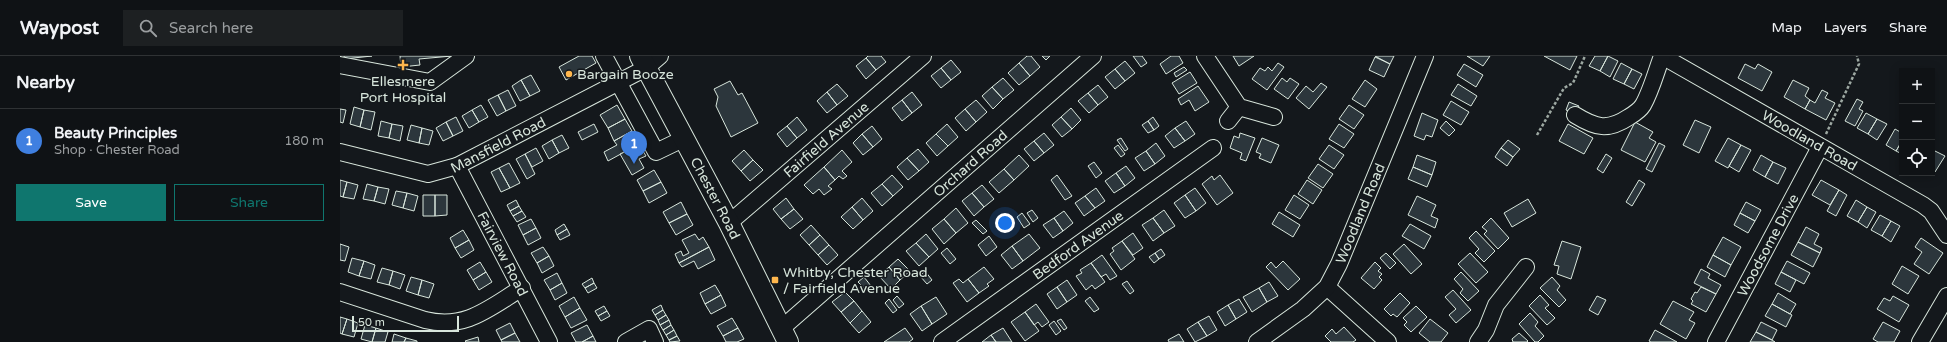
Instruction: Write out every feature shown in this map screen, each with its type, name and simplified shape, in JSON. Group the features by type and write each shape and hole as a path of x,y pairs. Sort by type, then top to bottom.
{"main road":[{"name":"Chester Road","path":"649,60 684,139 785,335"}],"street":[{"path":"340,65 430,82 466,56"},
{"path":"604,56 656,152 684,139"},
{"name":"Fairfield Avenue","path":"728,223 923,56"},
{"name":"Orchard Road","path":"785,335 846,271 1093,56"},
{"path":"1205,56 1239,107 1274,117"},
{"name":"Woodland Road","path":"1257,342 1296,314 1327,287 1339,264 1425,56"},
{"path":"1575,115 1598,126 1605,127 1619,124 1633,115 1644,104 1662,56"},
{"name":"Woodland Road","path":"1662,56 1923,205 1931,211 1947,235"},
{"name":"Mansfield Road","path":"340,152 428,174 457,166 618,81 649,60"},
{"path":"1228,121 1239,107"},
{"name":"Woodsome Drive","path":"1716,342 1820,147"},
{"name":"Bedford Avenue","path":"942,342 1213,148"},
{"name":"Fairview Road","path":"457,166 549,342"},
{"path":"1478,342 1486,330 1496,305 1526,267"},
{"path":"1327,287 1388,342"},
{"path":"340,292 425,320 437,323 452,323 464,321 476,316 522,288"},
{"path":"1920,342 1947,296"},
{"path":"626,342 649,330 655,342"}],"path":[{"path":"1538,135 1564,88 1573,83 1585,56"},
{"path":"1820,147 1859,64 1857,56"}],"building":[{"path":"344,56 372,56 344,59"},
{"path":"400,56 452,56 419,59 420,65 401,67"},
{"name":"Bargain Booze","path":"579,56 592,56 596,63 566,80 559,67"},
{"path":"868,56 881,56 886,62 876,70 866,58"},
{"path":"1027,56 1031,56 1040,67 1030,76 1019,63"},
{"path":"1042,56 1050,56 1046,60"},
{"path":"1133,56 1142,56 1147,63 1141,67"},
{"path":"1171,56 1179,56 1183,63 1166,74 1160,64"},
{"path":"1233,56 1254,56 1239,66"},
{"path":"1375,56 1394,56 1390,64"},
{"path":"1467,56 1490,56 1483,66"},
{"path":"1544,56 1577,56 1570,70"},
{"path":"1595,56 1608,56 1600,71 1589,66"},
{"path":"1608,56 1618,61 1610,77 1600,71"},
{"path":"1375,57 1390,64 1384,77 1369,70"},
{"path":"866,58 876,70 866,79 856,66"},
{"path":"951,60 961,72 951,80 941,68"},
{"path":"1125,61 1135,73 1125,81 1115,69"},
{"path":"1019,63 1030,76 1019,85 1008,73"},
{"path":"1278,63 1284,67 1267,90 1252,79 1260,68 1265,71 1268,67 1272,71"},
{"path":"1621,63 1632,69 1624,84 1613,79"},
{"path":"1464,64 1483,75 1476,87 1457,75"},
{"path":"1745,64 1755,69 1758,64 1772,72 1762,91 1738,78"},
{"path":"1184,67 1187,70 1176,77 1174,73"},
{"path":"941,68 951,80 941,88 931,76"},
{"path":"1115,69 1125,81 1115,89 1105,77"},
{"path":"1632,69 1642,74 1634,89 1624,84"},
{"path":"1190,72 1197,83 1179,94 1172,83"},
{"path":"531,75 540,91 530,96 521,80"},
{"path":"1003,78 1014,90 1003,99 992,87"},
{"path":"1282,78 1287,82 1290,78 1299,84 1288,99 1274,89"},
{"path":"521,80 530,96 520,101 512,86"},
{"path":"1365,80 1377,89 1365,107 1352,99"},
{"path":"1793,80 1809,88 1805,96 1810,100 1805,109 1784,97"},
{"path":"730,81 738,95 742,93 758,123 731,137 716,106 718,97 714,89"},
{"path":"1321,83 1327,87 1309,109 1296,98 1306,86 1313,92"},
{"path":"837,84 848,96 837,105 827,92"},
{"path":"1458,84 1477,96 1471,106 1451,95"},
{"path":"1098,85 1108,97 1098,105 1088,93"},
{"path":"1198,86 1209,102 1195,111 1189,100 1181,105 1178,99"},
{"path":"992,87 1003,99 993,109 982,96"},
{"path":"508,90 516,106 506,111 498,95"},
{"path":"1822,90 1828,93 1825,98 1835,103 1826,120 1805,109 1810,100 1815,103"},
{"path":"827,92 837,105 827,113 817,101"},
{"path":"912,92 922,105 912,113 902,100"},
{"path":"1088,93 1098,105 1089,113 1078,101"},
{"path":"498,95 506,111 497,116 488,100"},
{"path":"1857,99 1863,102 1859,109 1863,111 1855,126 1845,121"},
{"path":"902,100 912,113 902,121 892,108"},
{"path":"976,100 987,112 976,122 965,109"},
{"path":"1451,101 1469,112 1461,125 1443,115"},
{"path":"1569,102 1579,106 1575,114 1566,110"},
{"path":"481,105 488,117 479,122 472,110"},
{"path":"617,105 625,119 608,128 600,115"},
{"path":"1349,105 1364,115 1354,129 1339,119"},
{"path":"354,107 364,110 360,127 350,124"},
{"path":"1071,108 1081,120 1072,129 1061,117"},
{"path":"340,109 346,110 343,123 340,122"},
{"path":"965,109 976,122 966,131 955,118"},
{"path":"364,110 375,112 371,130 360,127"},
{"path":"472,110 479,122 469,128 462,116"},
{"path":"1422,113 1438,120 1432,137 1426,135 1424,140 1414,136"},
{"path":"1866,113 1877,119 1868,134 1857,128"},
{"path":"456,117 463,131 453,136 446,122"},
{"path":"797,117 807,130 797,138 787,126"},
{"path":"1061,117 1072,129 1062,137 1052,125"},
{"path":"1153,117 1159,126 1154,130 1148,121"},
{"path":"625,119 632,131 614,141 608,128"},
{"path":"1877,119 1887,124 1877,140 1868,134"},
{"path":"1695,120 1711,127 1699,153 1683,145"},
{"path":"381,121 392,124 389,138 378,136"},
{"path":"1148,121 1154,130 1148,133 1142,125"},
{"path":"1186,121 1195,134 1185,141 1175,128"},
{"path":"1446,121 1455,130 1449,136 1440,128"},
{"path":"446,122 453,136 443,141 436,128"},
{"path":"1635,122 1653,132 1649,138 1656,142 1645,162 1621,150"},
{"path":"392,124 403,126 400,141 389,138"},
{"path":"594,124 598,132 582,140 578,132"},
{"path":"947,124 958,137 948,146 936,134"},
{"path":"1339,124 1354,134 1344,148 1329,139"},
{"path":"1568,124 1593,138 1584,154 1559,141"},
{"path":"411,125 422,128 419,143 407,140"},
{"path":"787,126 797,138 787,147 777,134"},
{"path":"872,126 882,139 873,147 862,134"},
{"path":"422,128 433,131 429,145 419,143"},
{"path":"1175,128 1185,141 1174,148 1165,136"},
{"path":"1895,129 1899,131 1899,146 1896,151 1886,145"},
{"path":"632,131 639,144 608,161 604,152 617,145 614,141"},
{"path":"1044,133 1054,145 1044,153 1034,141"},
{"path":"1240,133 1255,138 1246,161 1240,159 1242,153 1230,148 1234,136 1239,138"},
{"path":"862,134 873,147 863,155 853,143"},
{"path":"936,134 948,146 937,156 926,143"},
{"path":"562,135 569,148 559,153 552,140"},
{"path":"1121,138 1128,149 1125,151 1117,140"},
{"path":"1262,138 1279,145 1271,163 1259,158 1261,154 1256,152"},
{"path":"1728,138 1741,145 1728,168 1715,161"},
{"path":"552,140 559,153 549,159 542,146"},
{"path":"1508,140 1520,149 1513,157 1501,148"},
{"path":"1034,141 1044,153 1034,161 1024,149"},
{"path":"1156,143 1165,156 1155,164 1146,151"},
{"path":"1659,143 1665,146 1652,172 1646,169"},
{"path":"639,144 646,156 639,159 644,168 632,175 620,154"},
{"path":"1118,145 1125,154 1121,157 1114,148"},
{"path":"1329,145 1344,155 1334,169 1319,159"},
{"path":"1741,145 1751,150 1739,172 1729,166"},
{"path":"536,148 543,161 532,167 525,154"},
{"path":"1501,148 1513,157 1507,166 1495,157"},
{"path":"918,149 929,162 919,171 907,158"},
{"path":"744,150 753,160 741,171 732,161"},
{"path":"842,150 852,162 842,171 847,176 843,179 839,176 835,180 824,167"},
{"path":"1146,151 1155,164 1144,171 1135,158"},
{"path":"1935,151 1945,156 1935,172"},
{"path":"525,154 535,174 527,179 516,159"},
{"path":"1606,154 1612,158 1603,173 1597,169"},
{"path":"1019,155 1029,166 1014,180 1004,169"},
{"path":"1417,155 1436,162 1432,175 1413,167"},
{"path":"1761,155 1773,162 1765,177 1753,170"},
{"path":"907,158 919,171 908,180 897,167"},
{"path":"753,160 763,170 750,181 741,171"},
{"path":"1094,162 1102,173 1096,178 1088,166"},
{"path":"1773,162 1786,168 1778,184 1765,177"},
{"path":"509,163 520,183 510,188 499,168"},
{"path":"1318,164 1333,174 1323,188 1308,178"},
{"path":"1126,166 1135,178 1125,186 1116,173"},
{"path":"824,167 835,180 828,186 832,189 824,195 819,189 813,194 804,185"},
{"path":"1413,167 1432,175 1427,187 1408,179"},
{"path":"499,168 510,188 501,192 491,172"},
{"path":"1004,169 1014,180 999,193 989,182"},
{"path":"654,170 661,182 643,191 637,180"},
{"path":"1116,173 1125,186 1114,193 1105,181"},
{"path":"892,175 903,187 893,196 882,184"},
{"path":"1057,175 1072,196 1065,200 1051,180"},
{"path":"1220,175 1233,193 1217,205 1202,184 1212,176 1214,180"},
{"path":"340,180 347,182 343,197 340,196"},
{"path":"1307,180 1322,190 1313,204 1298,194"},
{"path":"1639,180 1645,184 1632,206 1626,202"},
{"path":"1821,180 1839,190 1830,205 1812,195"},
{"path":"347,182 358,185 354,199 343,197"},
{"path":"661,182 667,193 649,203 643,191"},
{"path":"367,184 378,187 374,201 363,199"},
{"path":"882,184 893,196 882,206 871,193"},
{"path":"982,185 994,199 984,207 972,193"},
{"path":"378,187 389,189 385,204 374,201"},
{"path":"1096,188 1105,201 1095,208 1085,196"},
{"path":"1195,188 1206,203 1196,211 1185,195"},
{"path":"1839,190 1847,195 1836,216 1827,211"},
{"path":"396,191 407,193 403,208 392,205"},
{"path":"407,193 418,196 414,211 403,208"},
{"path":"972,193 984,207 974,216 962,201"},
{"path":"423,195 435,195 435,216 423,216"},
{"path":"435,195 447,195 447,215 435,216"},
{"path":"1185,195 1196,211 1185,218 1174,203"},
{"path":"1294,195 1309,205 1300,219 1285,210"},
{"path":"1085,196 1095,208 1084,216 1075,203"},
{"path":"1417,196 1436,205 1431,216 1438,219 1435,228 1408,215"},
{"path":"786,198 794,209 781,219 773,209"},
{"path":"862,198 873,211 863,220 852,207"},
{"path":"1528,199 1536,213 1512,227 1504,213"},
{"path":"516,200 519,206 510,211 507,205"},
{"path":"1856,200 1867,207 1858,222 1847,216"},
{"path":"681,202 687,214 669,223 663,212"},
{"path":"1746,202 1761,210 1755,221 1740,213"},
{"path":"519,206 522,211 513,216 510,211"},
{"path":"852,207 863,220 853,229 841,217"},
{"path":"1867,207 1876,212 1867,228 1858,222"},
{"path":"956,208 968,223 956,233 944,219"},
{"path":"794,209 803,219 790,229 781,219"},
{"path":"1032,210 1038,218 1033,222 1027,213"},
{"path":"1164,210 1175,226 1164,233 1153,218"},
{"path":"522,211 526,217 517,222 513,216"},
{"path":"1064,211 1073,223 1063,231 1054,218"},
{"path":"1279,212 1300,225 1293,237 1272,224"},
{"path":"1022,213 1030,224 1024,228 1017,217"},
{"path":"1740,213 1755,221 1748,233 1734,225"},
{"path":"687,214 693,225 676,235 669,223"},
{"path":"1880,215 1891,221 1882,236 1871,230"},
{"path":"1054,218 1063,231 1053,238 1043,225"},
{"path":"1153,218 1164,233 1153,241 1142,225"},
{"path":"1491,218 1509,238 1498,249 1484,234 1487,231 1482,227"},
{"path":"531,219 536,228 523,235 518,225"},
{"path":"944,219 956,233 944,244 932,229"},
{"path":"976,220 987,231 983,234 972,223"},
{"path":"1891,221 1900,226 1891,242 1882,236"},
{"path":"564,224 567,229 557,235 555,230"},
{"path":"1410,224 1431,236 1424,249 1402,236"},
{"path":"811,225 820,235 809,245 800,235"},
{"path":"1806,227 1819,234 1814,244 1822,248 1820,253 1798,242"},
{"path":"536,228 541,238 528,245 523,235"},
{"path":"567,229 570,235 560,240 557,235"},
{"path":"463,230 469,240 455,248 450,238"},
{"path":"1476,231 1495,251 1484,262 1475,253 1479,249 1469,238"},
{"path":"1133,233 1143,248 1133,255 1122,241"},
{"path":"695,234 699,240 703,237 709,247 679,263 675,254 681,251 683,256 689,253 682,240"},
{"path":"926,234 938,249 929,257 916,243"},
{"path":"1029,234 1040,248 1023,261 1012,246"},
{"path":"820,235 829,245 818,255 809,245"},
{"path":"989,236 997,247 986,256 978,245"},
{"path":"1723,237 1741,247 1731,265 1713,255"},
{"path":"1921,238 1943,253 1929,274 1914,264 1922,252 1915,247"},
{"path":"469,240 474,250 461,258 455,248"},
{"path":"1122,241 1135,259 1121,270 1110,254 1114,251 1112,248"},
{"path":"1562,241 1581,247 1571,279 1557,274 1559,266 1554,265"},
{"path":"1798,242 1820,253 1813,267 1791,255"},
{"path":"916,243 929,257 919,266 906,251"},
{"path":"340,244 349,247 345,261 340,260"},
{"path":"1404,244 1422,264 1411,274 1393,254"},
{"path":"829,245 838,255 827,265 818,255"},
{"path":"1012,246 1023,261 1012,269 1001,255"},
{"path":"543,247 549,256 537,263 531,253"},
{"path":"709,247 715,260 698,269 694,261 682,267 679,263"},
{"path":"947,248 956,259 950,264 941,253"},
{"path":"1161,249 1165,255 1159,259 1155,253"},
{"path":"1155,253 1159,259 1154,263 1149,257"},
{"path":"1386,253 1396,263 1390,269 1380,258"},
{"path":"1470,253 1488,272 1476,283 1458,264"},
{"path":"1102,255 1117,276 1110,280 1106,274 1101,277 1091,263"},
{"path":"1713,255 1731,265 1725,277 1707,267"},
{"path":"549,256 554,266 542,273 537,263"},
{"path":"352,258 364,261 359,276 348,272"},
{"path":"898,259 910,271 900,280 889,267"},
{"path":"364,261 375,265 371,279 359,276"},
{"path":"1283,261 1300,279 1288,290 1266,267 1271,262 1276,268"},
{"path":"1787,261 1810,273 1804,284 1781,272"},
{"path":"480,262 486,272 473,280 467,270"},
{"path":"1375,262 1381,268 1378,271 1382,274 1379,277 1382,280 1374,289 1361,278"},
{"path":"1091,263 1105,282 1095,289 1092,285 1086,290 1076,276 1082,273 1080,270"},
{"path":"1902,266 1919,276 1908,294 1892,284"},
{"path":"889,267 900,280 891,289 879,276"},
{"path":"984,267 994,279 987,284 989,286 979,293 968,279"},
{"path":"382,268 393,271 389,285 377,282"},
{"path":"1701,269 1710,274 1708,278 1721,285 1716,294 1694,283"},
{"path":"393,271 405,275 400,289 389,285"},
{"path":"925,271 932,280 927,284 920,276"},
{"path":"486,272 492,282 479,290 473,280"},
{"path":"1461,272 1479,291 1468,301 1460,293 1463,289 1454,279"},
{"path":"1781,272 1796,280 1790,292 1775,284"},
{"path":"557,273 562,283 550,290 544,280"},
{"path":"411,277 422,280 418,295 406,291"},
{"path":"864,277 871,286 866,290 858,282"},
{"path":"1552,277 1560,286 1557,290 1566,300 1559,307 1540,288"},
{"path":"592,278 594,283 585,288 582,284"},
{"path":"959,279 963,283 968,279 979,293 967,302 953,283"},
{"path":"422,280 434,284 429,298 418,295"},
{"path":"1067,280 1077,295 1067,302 1057,287"},
{"path":"1127,281 1134,291 1130,294 1122,284"},
{"path":"1269,282 1278,296 1267,302 1259,288"},
{"path":"562,283 567,293 555,300 550,290"},
{"path":"594,283 597,288 588,293 585,288"},
{"path":"715,285 721,295 705,304 700,293"},
{"path":"1057,287 1067,302 1057,309 1047,294"},
{"path":"1701,287 1716,294 1706,312 1691,304 1693,301 1691,299 1695,292 1697,293"},
{"path":"1259,288 1267,302 1252,312 1243,297"},
{"path":"1453,290 1471,310 1456,323 1449,315 1456,309 1445,297"},
{"path":"845,292 854,301 841,312 832,302"},
{"path":"1400,293 1410,303 1397,317 1393,314 1391,316 1384,309"},
{"path":"1778,293 1796,304 1790,314 1772,304"},
{"path":"721,295 726,306 711,314 705,304"},
{"path":"1540,295 1549,305 1545,308 1555,318 1547,325 1529,306"},
{"path":"897,296 904,304 899,308 893,300"},
{"path":"1597,296 1606,300 1598,315 1589,310"},
{"path":"1893,296 1909,305 1899,322 1877,309 1884,298 1890,301"},
{"path":"574,297 580,308 565,317 559,306"},
{"path":"936,297 947,314 932,324 921,306"},
{"path":"1090,297 1099,309 1094,312 1085,301"},
{"path":"889,299 897,310 893,313 885,303"},
{"path":"1239,299 1247,312 1236,319 1228,305"},
{"path":"854,301 862,311 850,323 841,312"},
{"path":"1673,301 1694,312 1689,320 1695,323 1686,339 1660,324"},
{"path":"1036,304 1049,322 1042,327 1038,322 1034,325 1025,312"},
{"path":"1772,304 1792,315 1786,327 1765,316"},
{"path":"661,305 663,310 655,315 652,310"},
{"path":"1228,305 1236,319 1225,326 1217,312"},
{"path":"604,306 607,311 598,316 595,311"},
{"path":"921,306 932,324 922,331 910,314"},
{"path":"1416,306 1427,317 1411,332 1404,325 1407,322 1403,318"},
{"path":"580,308 587,320 571,328 565,317"},
{"path":"663,310 666,315 658,320 655,315"},
{"path":"607,311 610,316 601,321 598,316"},
{"path":"862,311 871,322 859,333 850,323"},
{"path":"1025,312 1039,331 1025,341 1011,322"},
{"path":"1530,313 1538,322 1535,326 1544,336 1538,342 1535,342 1519,324"},
{"path":"666,315 669,320 660,325 658,320"},
{"path":"1209,316 1217,330 1207,336 1198,322"},
{"path":"340,317 347,319 342,334 340,333"},
{"path":"732,318 738,328 723,336 717,326"},
{"path":"347,319 358,323 354,337 342,334"},
{"path":"1061,319 1067,328 1064,330 1057,321"},
{"path":"1430,319 1448,333 1441,342 1430,342 1419,333"},
{"path":"669,320 671,325 663,330 660,325"},
{"path":"1054,321 1061,331 1056,335 1049,325"},
{"path":"1198,322 1207,336 1195,342 1187,329"},
{"path":"1761,322 1777,330 1772,340 1756,332"},
{"path":"1883,322 1900,331 1894,342 1878,342 1873,339"},
{"path":"510,323 515,333 501,340 496,330"},
{"path":"365,325 376,328 372,342 361,339"},
{"path":"587,325 593,336 582,342 576,342 571,333"},
{"path":"671,325 674,330 666,335 663,330"},
{"path":"1344,327 1356,340 1353,342 1331,342 1325,336 1332,329 1336,334"},
{"path":"376,328 388,332 385,342 372,342"},
{"path":"738,328 744,339 737,342 726,342 723,336"},
{"path":"905,328 913,339 909,342 884,342"},
{"path":"1003,328 1012,342 996,342 991,335"},
{"path":"674,330 677,336 669,340 666,335"},
{"path":"1655,330 1677,342 1649,341"},
{"path":"1756,332 1772,340 1775,342 1750,342"},
{"path":"515,333 520,342 502,342 501,340"},
{"path":"1519,333 1528,341 1527,342 1513,342 1512,339"},
{"path":"394,334 406,338 404,342 392,342"},
{"path":"1179,334 1184,342 1169,342 1168,340"},
{"path":"991,335 996,342 982,342"},
{"path":"593,336 596,342 582,342"},
{"path":"677,336 680,341 670,342 669,340"},
{"path":"478,337 479,342 465,341"},
{"path":"406,338 417,341 417,342 404,342"}],"place":[{"name":"Ellesmere Port Hospital","path":"403,65"},
{"name":"Bargain Booze","path":"569,74"},
{"name":"Beauty Principles","path":"634,164"},
{"name":"Whitby, Chester Road / Fairfield Avenue","path":"775,280"}]}
